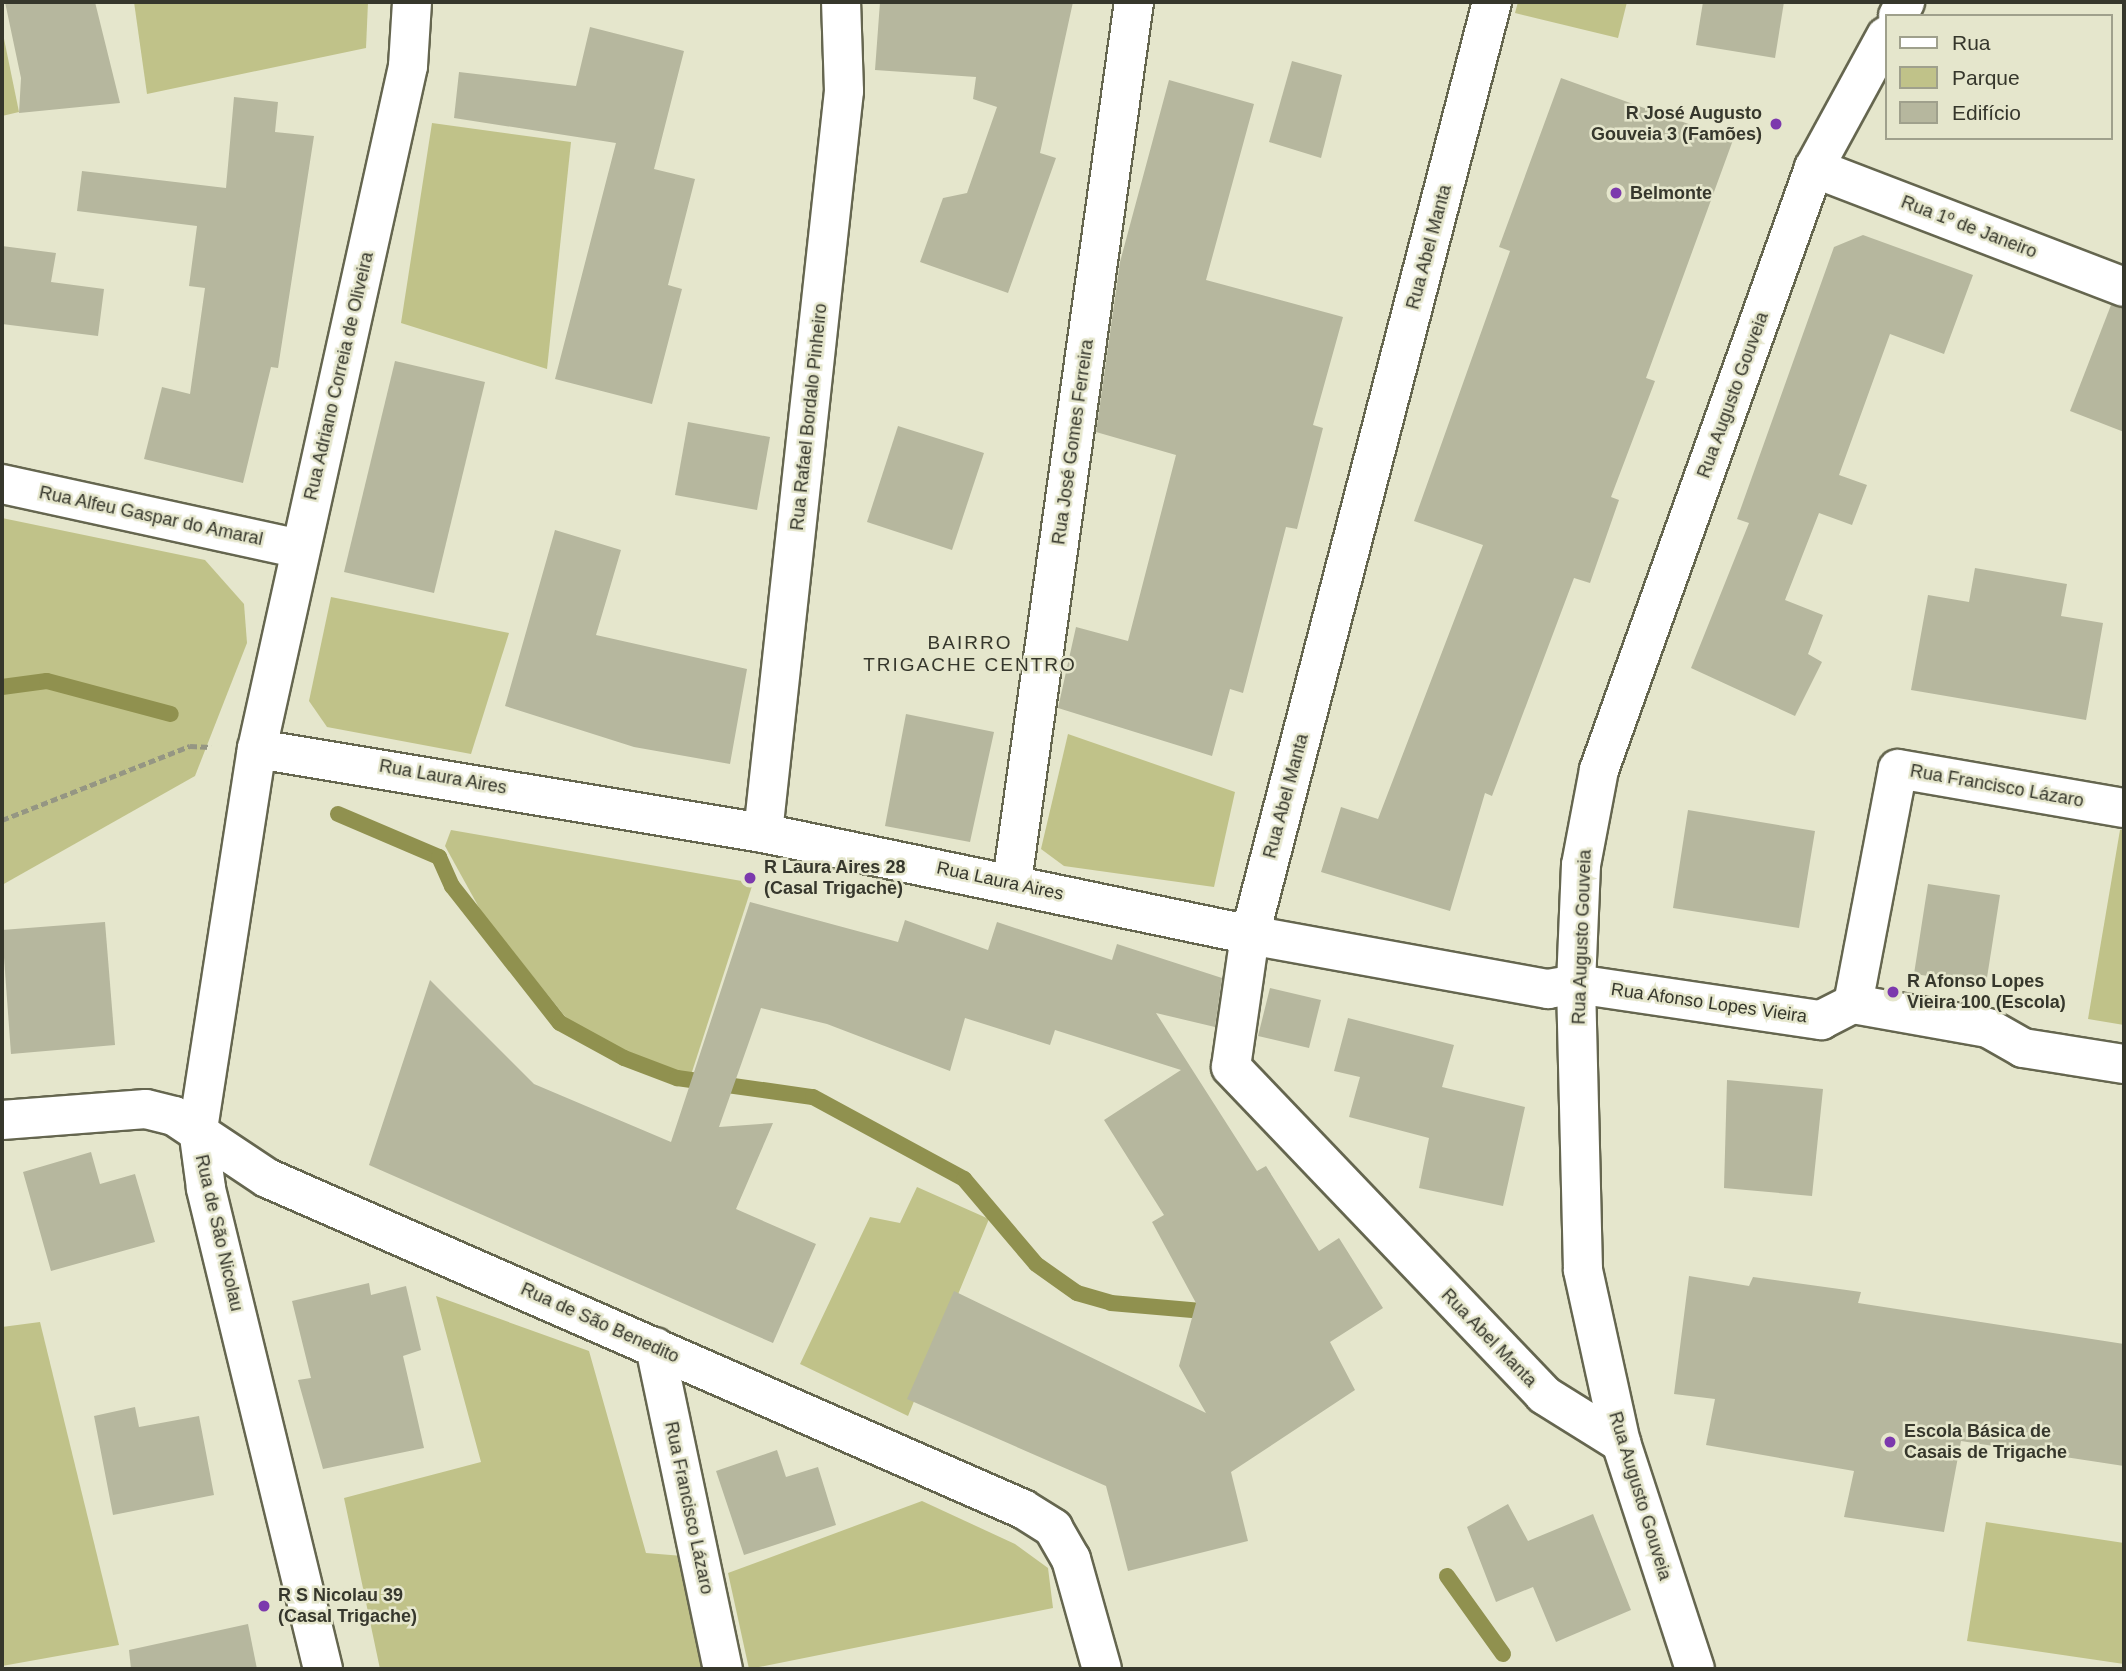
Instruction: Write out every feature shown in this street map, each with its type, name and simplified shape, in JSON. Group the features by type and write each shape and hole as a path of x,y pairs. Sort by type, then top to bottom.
{"street":[{"name":"Rua Adriano Correia de Oliveira","path":"257,749 408,66 412,2"},
{"name":"Rua Rafael Bordalo Pinheiro","path":"764,833 844,91 841,2"},
{"name":"Rua José Gomes Ferreira","path":"1012,882 1134,2"},
{"name":"Rua Abel Manta","path":"1492,2 1250,935 1231,1067 1544,1395 1621,1443"},
{"name":"Rua Augusto Gouveia","path":"1695,1669 1621,1443 1583,1270 1576,984 1581,864 1599,770 1814,167 1884,40"},
{"name":"Rua 1º de Janeiro","path":"1814,167 2124,287"},
{"name":"Rua Alfeu Gaspar do Amaral","path":"2,484 300,549"},
{"name":"Rua Laura Aires","path":"257,749 764,833 1012,882 1250,935 1548,989 1576,984"},
{"name":"Rua de São Nicolau","path":"257,749 198,1129 206,1188 323,1669"},
{"name":"Rua Francisco Lázaro","path":"1853,1004 1898,769 2124,808"},
{"name":"Rua Afonso Lopes Vieira","path":"1576,984 1821,1020 1853,1004"},
{"path":"1853,1004 1988,1028 2023,1048 2124,1064"},
{"name":"Rua de São Benedito","path":"2,1120 146,1109 198,1129 267,1178 655,1347 1053,1528 1071,1559 1102,1669"},
{"name":"Rua Francisco Lázaro","path":"655,1347 723,1669"}],"path":[{"path":"2,820 190,746 257,749"}],"green space":[{"path":"134,2 368,2 366,48 147,94"},
{"path":"1518,2 1627,2 1618,38 1515,13"},
{"path":"2,29 19,112 2,116"},
{"path":"432,123 571,142 547,369 401,323"},
{"path":"2,518 205,560 244,604 247,643 195,776 2,885"},
{"path":"331,597 509,633 471,754 327,727 309,701"},
{"path":"1068,734 1235,792 1214,887 1064,866 1041,849"},
{"path":"451,830 753,883 691,1075 634,1058 576,1030 482,913 445,846"},
{"path":"2120,830 2124,830 2124,1025 2088,1019"},
{"path":"917,1187 989,1219 908,1416 800,1364 870,1217 900,1223"},
{"path":"436,1296 589,1351 646,1553 683,1556 706,1669 380,1669 344,1498 481,1462"},
{"path":"40,1322 119,1645 2,1666 2,1327"},
{"path":"922,1501 1015,1544 1048,1568 1053,1608 749,1669 728,1573"},
{"path":"1986,1522 2124,1543 2124,1664 1967,1641"}],"building":[{"path":"5,2 95,2 120,103 19,113 21,78"},
{"path":"880,2 1073,2 1040,153 1056,158 1008,293 920,262 943,198 967,193 997,107 973,99 976,77 875,70"},
{"path":"1703,2 1784,2 1775,58 1696,45"},
{"path":"590,27 684,51 654,169 695,179 668,285 682,289 652,404 555,379 616,143 454,118 459,72 576,86"},
{"path":"1292,61 1342,75 1321,158 1269,142"},
{"path":"1561,78 1733,140 1646,378 1655,381 1611,497 1619,500 1590,583 1574,578 1492,796 1485,793 1450,911 1321,872 1341,807 1378,819 1483,545 1414,521 1510,251 1499,247"},
{"path":"1169,80 1254,104 1206,280 1343,317 1313,425 1323,428 1297,529 1286,527 1243,693 1230,689 1212,756 1058,708 1076,627 1128,641 1176,455 1096,432 1120,262"},
{"path":"234,97 278,102 275,132 314,136 278,368 271,367 243,483 144,459 162,387 190,394 205,288 189,286 197,226 77,211 82,171 226,188"},
{"path":"1863,235 1973,275 1944,354 1890,334 1839,475 1867,485 1852,525 1819,513 1785,600 1823,615 1808,654 1822,662 1795,716 1691,668 1749,523 1737,519 1834,247"},
{"path":"2,246 56,253 51,282 104,289 98,336 2,324"},
{"path":"2111,305 2124,308 2124,432 2070,411"},
{"path":"395,361 485,382 434,593 344,572"},
{"path":"688,422 770,437 757,510 675,495"},
{"path":"898,426 984,453 952,550 867,522"},
{"path":"555,530 621,550 596,635 747,669 730,764 634,747 505,706"},
{"path":"1975,568 2067,584 2061,616 2103,623 2086,720 1911,690 1928,595 1969,602"},
{"path":"906,714 994,732 970,842 885,826"},
{"path":"1688,810 1815,831 1799,928 1673,908"},
{"path":"1928,884 2000,895 1986,984 1914,974"},
{"path":"750,902 898,942 905,920 988,950 997,922 1112,960 1117,944 1222,978 1215,1027 1156,1013 1257,1171 1266,1166 1319,1251 1339,1238 1383,1308 1330,1342 1355,1390 1231,1472 1248,1541 1128,1571 1106,1486 907,1399 954,1291 1206,1413 1179,1366 1196,1303 1152,1222 1164,1215 1104,1120 1181,1070 1055,1030 1050,1045 965,1018 950,1071 827,1024 761,1008 719,1127 773,1123 736,1209 816,1244 773,1343 369,1165 430,980 534,1084 671,1142"},
{"path":"105,922 115,1045 11,1054 2,930"},
{"path":"1270,988 1321,1000 1309,1048 1258,1036"},
{"path":"1348,1018 1454,1045 1442,1087 1525,1107 1503,1206 1419,1188 1429,1138 1349,1117 1360,1077 1334,1071"},
{"path":"1727,1080 1823,1089 1812,1196 1724,1188"},
{"path":"91,1152 100,1184 135,1174 155,1242 51,1271 23,1172"},
{"path":"1689,1276 1749,1286 1753,1277 1861,1292 1858,1303 2124,1344 2124,1466 1961,1441 1944,1532 1844,1517 1854,1471 1706,1445 1715,1399 1674,1394"},
{"path":"369,1283 371,1295 406,1286 421,1350 403,1356 424,1448 323,1469 298,1380 311,1378 292,1301"},
{"path":"135,1407 139,1427 199,1416 214,1495 113,1515 94,1416"},
{"path":"777,1450 786,1477 818,1467 836,1525 744,1555 716,1471"},
{"path":"1508,1504 1528,1541 1593,1514 1631,1610 1556,1642 1533,1587 1496,1602 1467,1527"},
{"path":"248,1624 257,1669 131,1669 129,1650"}],"waterway":[{"path":"2,687 47,681 171,714"},
{"path":"338,814 439,857 452,886 560,1023 624,1058 677,1078 813,1097 964,1179 1036,1264 1077,1293 1111,1303 1213,1312"},
{"path":"1447,1576 1503,1654"}],"place":[{"name":"R José Augusto Gouveia 3 (Famões)","path":"1776,124"},
{"name":"Belmonte","path":"1616,193"},
{"name":"R Laura Aires 28 (Casal Trigache)","path":"750,878"},
{"name":"R Afonso Lopes Vieira 100 (Escola)","path":"1893,992"},
{"name":"Escola Básica de Casais de Trigache","path":"1890,1442"},
{"name":"R S Nicolau 39 (Casal Trigache)","path":"264,1606"}],"district":[{"name":"BAIRRO TRIGACHE CENTRO","path":"970,654"}]}
